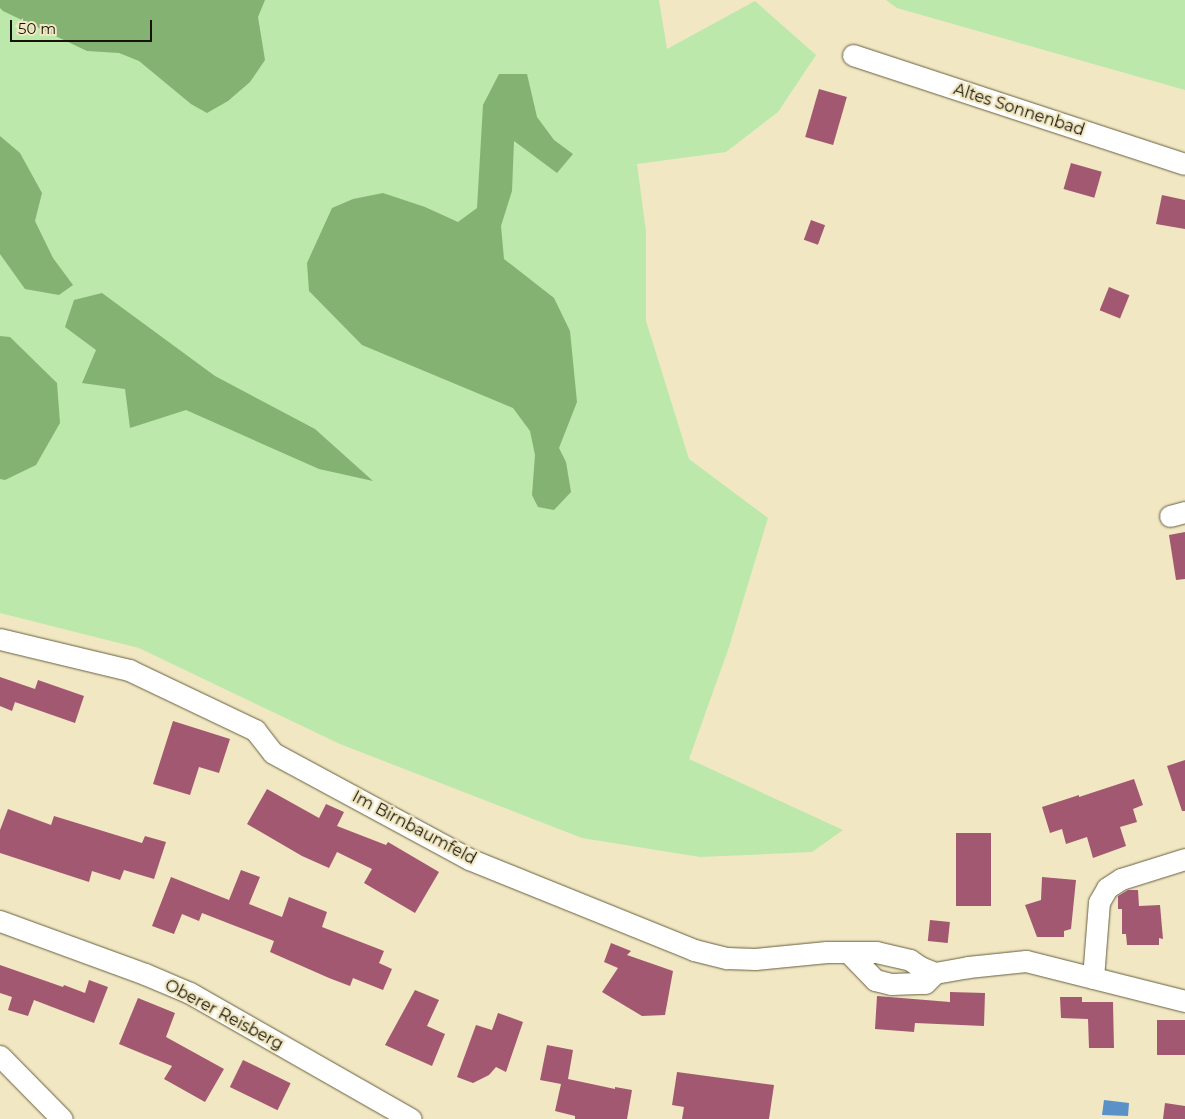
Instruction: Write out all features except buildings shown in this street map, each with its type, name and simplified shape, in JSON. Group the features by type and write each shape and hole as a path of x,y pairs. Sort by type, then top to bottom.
{"street":[{"name":"Altes Sonnenbad","path":"853,55 1185,164"},
{"name":"Im Birnbaumfeld","path":"0,639 129,670 255,730 274,753 469,859 624,920 664,939 694,950 727,958 755,960 848,952 876,952 910,960 920,967 935,973"},
{"path":"1093,978 1099,902 1107,888 1121,879 1185,859"},
{"name":"Oberer Reisberg","path":"0,921 190,993 411,1119"},
{"path":"848,952 875,980 891,984 925,984 935,973 968,967 1026,962 1185,1001"},
{"path":"0,1056 62,1119"}],"green space":[{"path":"0,0 659,0 667,49 755,1 816,55 778,112 726,152 637,164 646,232 646,321 689,459 768,518 729,647 689,759 843,830 812,852 700,857 582,838 340,744 139,648 0,613"},
{"path":"0,0 265,0 258,17 265,60 250,82 228,101 207,113 191,104 139,61 119,53 87,51 3,11 0,8"},
{"path":"886,0 1185,0 1185,90 897,8"},
{"path":"499,74 527,74 537,117 554,140 573,154 557,173 514,141 512,191 501,226 504,259 554,298 570,331 577,402 559,448 566,462 571,492 554,510 538,507 532,495 535,455 530,431 513,408 362,345 309,291 307,263 332,208 353,199 383,193 425,207 458,222 477,208 483,105"},
{"path":"0,136 20,153 42,193 35,221 53,258 73,285 59,295 25,289 0,254"},
{"path":"102,293 215,376 315,429 373,481 319,469 186,410 130,428 125,389 82,383 96,350 65,327 74,300"},
{"path":"0,336 10,337 57,383 60,423 36,465 5,480 0,479"}],"water":[{"path":"1104,1100 1129,1103 1128,1116 1102,1115"}]}
